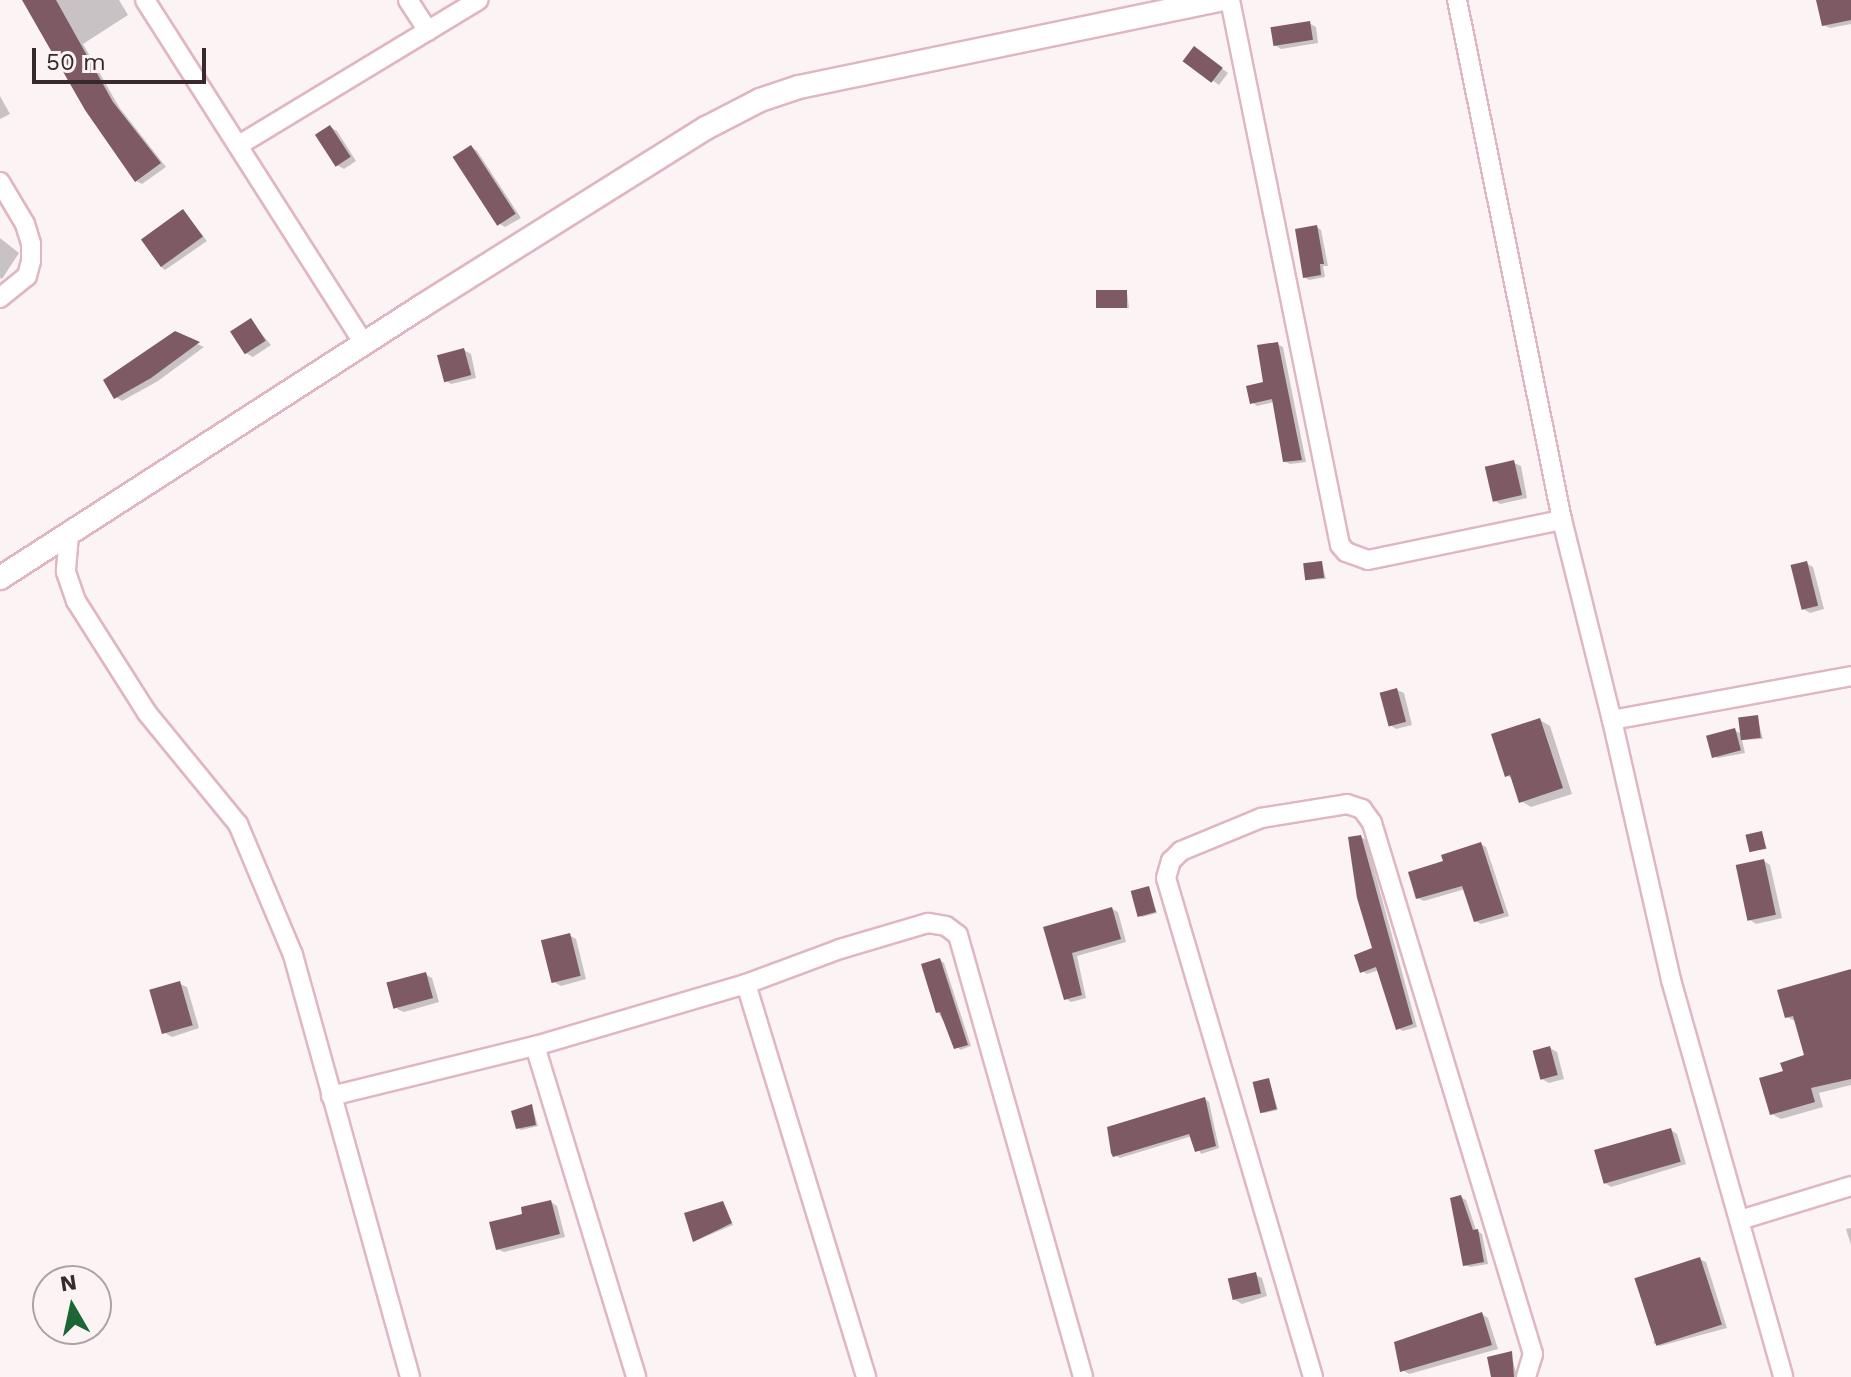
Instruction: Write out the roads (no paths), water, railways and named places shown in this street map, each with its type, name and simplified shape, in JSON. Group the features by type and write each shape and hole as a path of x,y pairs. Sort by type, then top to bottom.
{"street":[{"path":"145,0 364,344"},
{"path":"408,0 428,31"},
{"path":"239,145 478,0"},
{"path":"0,578 706,128 760,100 799,87 1220,0"},
{"path":"1230,0 1340,545 1346,552 1368,560 1562,520"},
{"path":"1457,0 1562,520 1612,720 1671,980 1783,1377"},
{"path":"0,182 25,224 31,244 27,276 0,298"},
{"path":"69,535 66,572 76,601 147,713 238,824 293,955 410,1377"},
{"path":"1612,720 1851,676"},
{"path":"1313,1377 1166,878 1171,861 1181,851 1261,818 1347,804 1362,809 1372,823 1533,1354 1526,1377"},
{"path":"331,1096 535,1046 746,984 928,923 946,926 958,935 1083,1377"},
{"path":"746,984 866,1377"},
{"path":"535,1046 636,1377"},
{"path":"1740,1220 1851,1186"}]}
